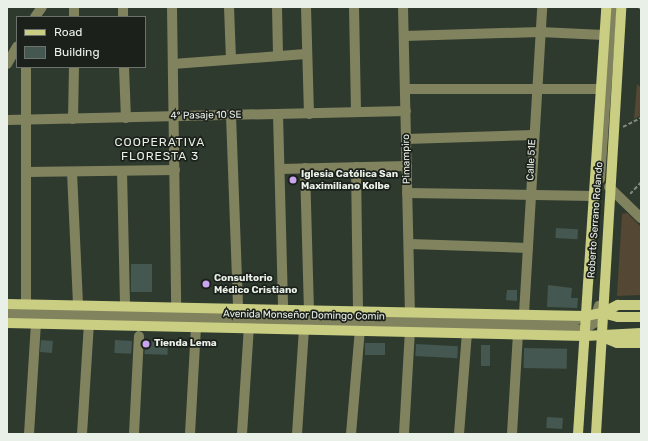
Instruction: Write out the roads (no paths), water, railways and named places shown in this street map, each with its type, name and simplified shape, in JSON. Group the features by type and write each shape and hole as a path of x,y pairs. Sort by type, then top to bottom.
{"main road":[{"name":"Roberto Serrano Rolando","path":"578,434 606,7"},
{"name":"Roberto Serrano Rolando","path":"596,434 600,314 622,7"},
{"name":"Avenida Monseñor Domingo Comin","path":"7,304 176,306 586,316 600,314"},
{"path":"600,314 618,305 641,305"},
{"path":"600,314 618,317 641,317"},
{"name":"Avenida Monseñor Domingo Comin","path":"7,323 410,330 518,334 585,332 600,336 641,333"},
{"path":"600,336 617,343 641,343"}],"street":[{"path":"36,16 42,7"},
{"path":"172,7 176,306"},
{"path":"229,7 231,59"},
{"path":"277,7 278,56"},
{"path":"306,7 306,54 310,114"},
{"path":"354,7 356,112"},
{"name":"Pimampiro","path":"403,7 410,311"},
{"name":"Calle 51E","path":"524,314 536,87 542,7"},
{"name":"Roberto Serrano Rolando","path":"586,316 591,306 612,7"},
{"name":"Roberto Serrano Rolando","path":"600,314 618,7"},
{"path":"404,36 540,32 604,35"},
{"path":"7,64 16,49"},
{"path":"173,64 306,54"},
{"path":"26,68 26,304"},
{"path":"73,119 74,68"},
{"path":"124,68 126,118"},
{"path":"405,88 536,87 601,89"},
{"name":"4° Pasaje 10 SE","path":"7,120 406,111"},
{"path":"278,114 282,309"},
{"path":"231,115 238,308"},
{"path":"406,139 534,135"},
{"path":"280,169 407,166"},
{"path":"305,168 309,309"},
{"path":"356,168 358,310"},
{"path":"26,172 175,170"},
{"path":"122,171 125,306"},
{"path":"72,172 78,305"},
{"path":"609,187 641,218"},
{"path":"407,193 594,196"},
{"path":"409,244 528,248"},
{"name":"Avenida Monseñor Domingo Comin","path":"7,310 573,322 586,316"},
{"path":"585,332 600,314"},
{"name":"Avenida Monseñor Domingo Comin","path":"7,318 585,332"},
{"path":"29,434 36,323"},
{"path":"82,434 89,324"},
{"path":"190,434 196,326"},
{"path":"242,434 249,327"},
{"path":"297,434 304,328"},
{"path":"351,434 360,330"},
{"path":"404,434 410,330"},
{"path":"459,434 467,332"},
{"path":"512,434 518,334"},
{"path":"134,434 140,336"}],"place":[{"name":"Iglesia Católica San Maximiliano Kolbe","path":"293,180"},
{"name":"Consultorio Médico Cristiano","path":"206,284"},
{"name":"Tienda Lema","path":"146,344"}],"district":[{"name":"COOPERATIVA FLORESTA 3","path":"160,150"}]}
